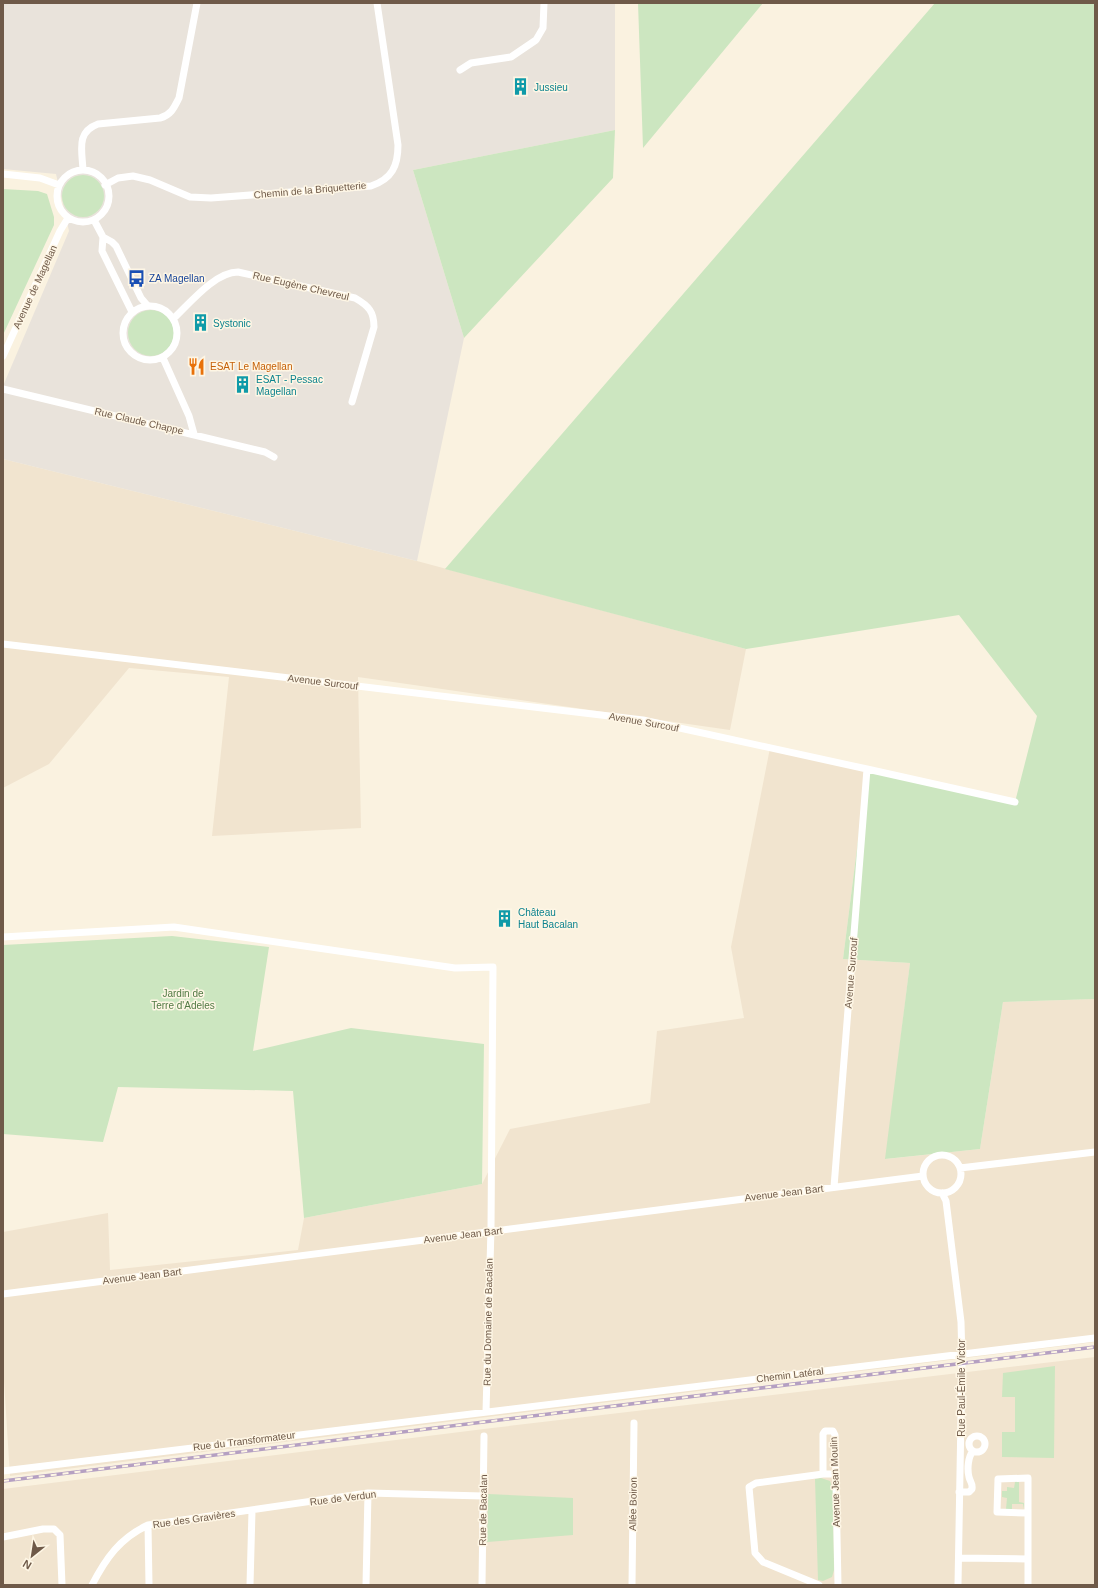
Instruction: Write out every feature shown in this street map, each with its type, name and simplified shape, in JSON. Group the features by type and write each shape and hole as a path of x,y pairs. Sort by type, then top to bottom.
{"street":[{"path":"83,170 81,143 88,127 98,124 160,118 166,116 175,108 179,98 197,3"},
{"name":"Chemin de la Briquetterie","path":"105,185 125,176 133,176 150,180 190,197 211,198 371,186 381,183 390,175 396,165 398,145 377,3"},
{"path":"460,70 471,63 512,57 536,40 543,28 544,3"},
{"path":"83,170 89,171 101,177 105,185 108,189 109,201 104,213 94,220 81,223 68,218 60,210 56,198 58,185 65,176 73,172 83,170"},
{"path":"3,174 40,178 58,185"},
{"name":"Avenue de Magellan","path":"3,356 60,231 68,218"},
{"path":"94,220 103,237 102,251 132,312"},
{"path":"103,237 116,246 141,298 147,305 164,310 173,319 178,332 175,345 163,358 148,360 135,356 126,346 123,332 127,320 132,312 147,305"},
{"name":"Rue Eugène Chevreul","path":"173,319 217,279 231,272 238,272 355,298 371,310 374,317 374,327 352,402"},
{"path":"163,358 189,416 194,434"},
{"name":"Rue Claude Chappe","path":"3,389 194,434 265,452 274,457"},
{"name":"Avenue Surcouf","path":"3,644 643,720 867,770 834,1187"},
{"path":"867,770 1015,802"},
{"name":"Rue du Domaine de Bacalan","path":"3,937 174,927 455,968 493,967 491,1231 486,1412"},
{"path":"960,1168 1095,1152"},
{"path":"941,1155 953,1158 960,1168 961,1174 958,1185 948,1192 942,1193 932,1190 927,1186 923,1176 923,1170 930,1159 941,1155"},
{"name":"Avenue Jean Bart","path":"3,1294 923,1176"},
{"name":"Rue Paul-Émile Victor","path":"942,1193 946,1201 961,1322 962,1367 958,1585"},
{"name":"Chemin Latéral","path":"486,1412 1095,1338"},
{"name":"Rue du Transformateur","path":"3,1471 486,1412"},
{"name":"Allée Boiron","path":"632,1585 634,1423"},
{"name":"Avenue Jean Moulin","path":"823,1474 823,1434 828,1430 833,1431 835,1434 838,1585"},
{"name":"Rue de Bacalan","path":"482,1585 484,1436"},
{"path":"959,1492 969,1492 972,1489 972,1482 969,1477 969,1456 973,1451"},
{"path":"819,1585 758,1559 755,1553 749,1487 756,1483 823,1474 836,1474"},
{"path":"1027,1513 997,1512 998,1479 1028,1478 1028,1585"},
{"path":"366,1585 368,1493"},
{"name":"Rue de Verdun","path":"252,1511 368,1493 483,1496"},
{"path":"250,1585 252,1511"},
{"name":"Rue des Gravières","path":"92,1585 104,1562 117,1546 135,1531 148,1525 196,1517 252,1511"},
{"path":"148,1525 149,1585"},
{"path":"3,1537 43,1529 54,1529 60,1535 62,1585"},
{"path":"959,1558 1027,1559"}],"shaded area":[{"path":"3,3 615,3 615,130 413,170 464,338 417,561 3,459 3,386 69,231 56,174 3,169"},
{"path":"3,459 417,561 746,649 730,730 358,677 361,828 212,836 229,677 129,668 49,764 3,788"},
{"path":"770,748 867,769 843,959 910,963 886,1159 980,1149 1003,1002 1095,999 1095,1342 10,1476 3,1365 3,1232 108,1213 110,1270 298,1250 304,1218 482,1184 510,1129 650,1103 657,1031 744,1018 731,947"},
{"path":"1095,1357 1095,1585 3,1585 3,1489 492,1428"}],"green space":[{"path":"638,3 763,3 643,148"},
{"path":"935,3 1095,3 1095,999 1003,1002 980,1149 885,1159 910,963 843,959 867,769 1015,802 1037,716 959,615 746,649 445,569"},
{"path":"615,130 613,178 464,338 413,170"},
{"path":"79,175 87,175 98,181 104,192 104,200 98,211 87,217 79,217 68,211 62,200 62,192 68,181"},
{"path":"3,189 38,191 47,194 54,217 54,225 3,335"},
{"path":"151,310 164,314 170,320 174,333 170,346 164,352 151,356 138,352 132,346 128,333 132,320 138,314"},
{"name":"Jardin de Terre d'Adeles","path":"172,936 269,947 253,1051 351,1028 484,1044 482,1184 304,1218 293,1091 118,1087 103,1142 3,1134 3,945"},
{"path":"1055,1366 1054,1458 1002,1457 1002,1432 1015,1432 1015,1397 1002,1397 1003,1373"},
{"path":"821,1478 830,1481 833,1490 834,1570 832,1577 823,1581 818,1580 815,1479"},
{"path":"1015,1482 1019,1482 1019,1502 1024,1503 1024,1509 1023,1504 1012,1504 1012,1509 1006,1509 1007,1498 1002,1497 1002,1491 1007,1491 1007,1487 1014,1488"},
{"path":"488,1494 573,1498 573,1535 487,1542"}],"railway":[{"path":"3,1481 1095,1347"}],"place":[{"name":"Jussieu","path":"521,87"},
{"name":"ZA Magellan","path":"136,278"},
{"name":"Systonic","path":"200,323"},
{"name":"ESAT Le Magellan","path":"197,366"},
{"name":"ESAT - Pessac Magellan","path":"243,385"},
{"name":"Château Haut Bacalan","path":"505,918"}]}
